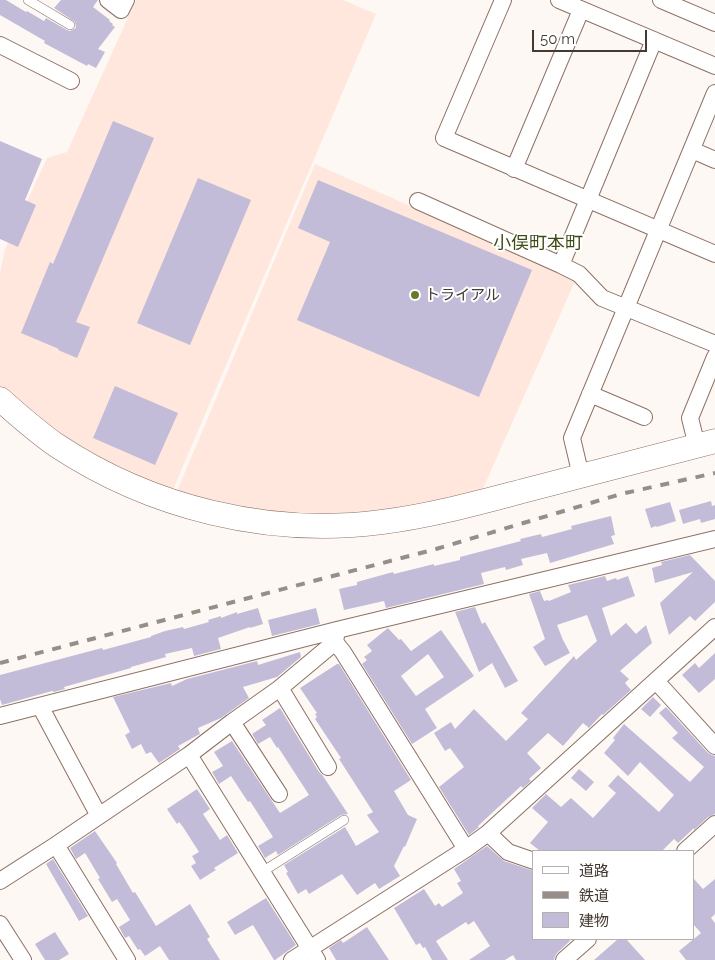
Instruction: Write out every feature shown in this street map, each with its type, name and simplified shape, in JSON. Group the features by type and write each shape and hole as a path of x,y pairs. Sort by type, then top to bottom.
{"street":[{"path":"108,0 121,10 126,0"},
{"path":"503,0 444,138 715,254"},
{"path":"559,0 715,66"},
{"path":"668,1 715,23"},
{"path":"514,168 581,10"},
{"path":"561,265 654,40"},
{"path":"0,45 70,81"},
{"path":"581,476 572,438 715,93"},
{"path":"692,150 715,160"},
{"path":"418,201 579,274 602,298 715,344"},
{"path":"0,399 56,445 131,486 184,505 248,520 305,526 355,525 389,522 465,506 706,443 690,418 715,358"},
{"path":"590,394 644,417"},
{"path":"0,716 336,636 715,539"},
{"path":"292,960 313,954 488,832 715,627"},
{"path":"0,881 189,755 280,688 336,636"},
{"path":"336,636 343,652 466,849"},
{"path":"656,680 715,746"},
{"path":"280,688 328,766"},
{"path":"40,706 99,816"},
{"path":"232,722 279,794"},
{"path":"189,755 313,954"},
{"path":"686,850 715,824"},
{"path":"488,832 508,852 532,860"},
{"path":"56,845 128,960"},
{"path":"0,924 23,960"},
{"path":"564,960 587,940"}],"lane":[{"path":"28,0 70,25"},
{"path":"262,872 344,820"}],"shaded area":[{"path":"136,0 343,0 376,14 172,492 85,452 7,394 0,386 0,273 5,249 47,158 67,152"},
{"path":"315,164 576,279 482,491 427,505 362,515 292,515 224,504 177,491"}],"building":[{"path":"0,0 6,0 44,21 46,18 70,31 76,28 75,22 54,8 61,0 98,0 93,7 110,20 115,27 98,49 105,52 96,68 88,64 87,66 44,43 45,41 0,15"},
{"path":"113,121 154,138 76,322 90,327 77,358 21,333 50,262 53,264"},
{"path":"0,141 42,159 25,200 36,205 18,247 0,239"},
{"path":"198,178 251,200 190,345 137,323"},
{"name":"トライアル","path":"318,180 532,270 479,397 297,320 330,242 298,228"},
{"path":"115,386 178,413 155,465 93,438"},
{"path":"711,501 712,506 715,505 715,519 701,523 700,519 683,524 679,510"},
{"path":"670,502 676,521 651,528 645,509"},
{"path":"611,516 615,535 611,536 614,544 550,563 547,553 521,559 523,565 506,570 505,567 481,573 484,584 386,608 384,601 344,610 339,589 357,585 357,582 393,572 394,574 460,560 460,557 521,541 520,539 541,534 542,537 572,529 571,526"},
{"path":"690,555 715,581 715,602 695,621 690,616 669,635 660,603 693,572 655,583 652,568 662,565 661,562"},
{"path":"605,576 607,581 628,576 635,596 602,608 611,636 626,623 636,634 646,625 652,643 620,671 629,679 625,683 631,690 602,714 589,728 583,723 563,746 548,733 527,753 541,768 529,779 531,781 523,788 521,786 469,835 439,787 464,767 450,748 445,751 434,733 451,722 455,729 474,709 506,741 528,719 521,713 574,656 576,660 597,641 587,615 557,625 570,653 545,666 533,647 545,639 529,594 540,591 544,601 549,601 571,592 568,585"},
{"path":"475,607 482,624 485,622 518,681 505,688 492,663 479,672 455,612"},
{"path":"258,608 263,624 218,638 221,649 194,656 192,648 165,654 166,657 64,687 65,689 2,705 0,699 0,675 102,648 103,650 151,637 165,631 183,627 184,629 209,622 208,620 221,616 221,618 237,612 237,614"},
{"path":"316,608 320,624 272,636 268,620"},
{"path":"388,628 411,651 441,630 474,676 425,709 437,728 412,744 362,664 367,660 364,657 372,651 367,645","holes":["428,654 444,677 416,696 401,676"]},
{"path":"300,652 301,657 277,677 243,687 249,698 221,718 198,728 200,734 178,746 180,749 159,763 151,752 146,754 141,744 132,749 125,735 130,732 113,697 171,683 172,686 187,679 257,661 258,665"},
{"path":"715,653 715,679 699,693 682,675 695,663 699,668"},
{"path":"339,664 411,780 394,791 408,815 417,819 405,847 394,866 400,876 379,889 375,883 357,895 342,874 309,894 306,889 298,894 286,873 288,872 284,865 345,827 356,846 379,832 367,815 373,812 315,719 317,717 315,714 317,713 300,688"},
{"path":"653,697 661,705 650,717 641,709"},
{"path":"666,707 708,753 715,756 715,814 708,817 678,843 674,839 663,850 539,850 530,843 548,822 532,808 546,794 561,807 571,798 593,818 616,793 608,786 618,775 659,812 674,795 640,762 628,776 604,753 615,740 613,738 624,724 690,782 704,767 672,738 678,733 659,713"},
{"path":"280,708 319,772 348,814 341,815 278,855 276,851 265,858 258,846 273,837 231,776 219,784 212,772 223,766 214,752 232,741 280,813 309,795 270,737 258,744 252,734 266,725 262,720"},
{"path":"579,769 594,782 586,791 571,778"},
{"path":"197,789 210,809 203,814 220,840 227,835 238,853 214,868 216,870 200,880 191,866 196,863 192,856 199,852 183,827 179,822 177,824 167,809"},
{"path":"95,831 117,863 133,893 135,892 156,926 190,904 210,937 207,939 220,960 169,960 160,946 145,956 140,949 138,950 129,936 125,938 119,927 130,920 117,899 112,902 85,853 76,859 70,848"},
{"path":"487,846 504,861 532,870 532,940 570,941 557,953 554,960 516,960 513,955 505,960 469,960 490,946 474,921 468,925 466,922 436,941 448,960 432,960 425,947 423,948 420,943 416,945 394,908 424,889 435,906 439,903 442,907 463,893 457,883 461,881 454,869"},
{"path":"53,859 88,916 79,921 46,864"},
{"path":"715,879 715,914 711,918 715,923 715,960 686,960 679,951 695,940 701,933 695,926 695,880 703,889"},
{"path":"266,898 296,945 275,960 253,925 235,935 227,922"},
{"path":"367,927 389,960 336,960 329,948 341,940 343,943"},
{"path":"55,932 69,954 59,960 45,960 35,944"},
{"path":"617,940 627,940 645,960 594,960"}],"railway":[{"path":"0,663 436,549 621,494 715,473"}],"place":[{"name":"トライアル","path":"415,295"}],"district":[{"name":"小俣町本町","path":"538,244"}]}
